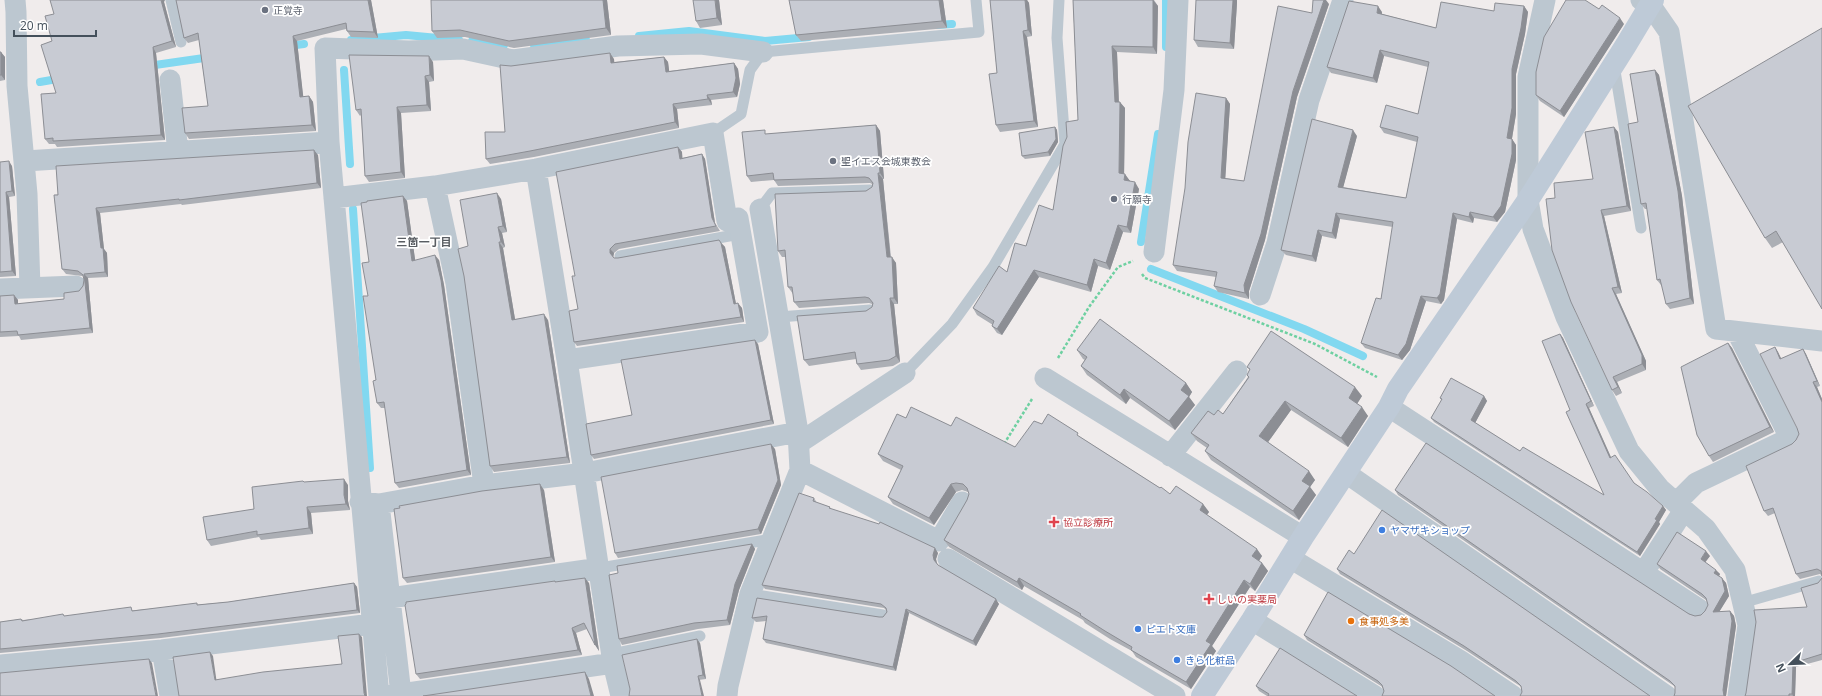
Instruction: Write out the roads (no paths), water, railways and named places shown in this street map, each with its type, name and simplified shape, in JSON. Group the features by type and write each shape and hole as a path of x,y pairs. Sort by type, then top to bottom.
{"street":[{"path":"14,0 16,12 18,86 25,161 30,288"},
{"path":"1154,252 1174,90 1178,0"},
{"path":"1260,295 1278,243 1309,100 1343,0"},
{"path":"1545,0 1528,77 1528,200 1533,229 1566,318 1629,451 1660,489 1706,528 1735,570 1748,625 1738,696"},
{"path":"1209,694 1303,537 1346,473 1393,398 1528,200 1614,65 1648,2 1669,32 1716,329 1822,341"},
{"path":"613,659 394,695 390,598 370,503 328,142 325,48 409,51 463,49 513,60 618,46 702,44 763,52"},
{"path":"170,80 178,152"},
{"path":"334,198 435,186 536,169 713,133 727,221 738,218 758,332 567,360"},
{"path":"25,161 328,142"},
{"path":"536,169 600,568 613,659 621,696"},
{"path":"435,186 456,283 484,485"},
{"path":"727,696 728,686 750,594 800,470 799,438 760,209"},
{"path":"0,289 76,286"},
{"path":"1644,572 1680,507 1696,483 1790,438 1737,332"},
{"path":"1170,456 1237,371"},
{"path":"370,503 484,485 585,473 799,438 905,373"},
{"path":"1045,378 1303,537"},
{"path":"1393,398 1699,609"},
{"path":"800,470 939,541 962,502"},
{"path":"1346,473 1667,696"},
{"path":"370,503 372,624 379,696"},
{"path":"948,558 1175,696"},
{"path":"1290,558 1461,661 1513,696"},
{"path":"390,598 600,568"},
{"path":"1252,620 1375,696"},
{"path":"0,665 162,650 372,624"},
{"path":"162,650 170,696"}],"lane":[{"path":"171,0 181,42"},
{"path":"713,133 741,114 750,70 763,52 979,32 976,0"},
{"path":"905,373 952,324 988,274 1066,144 1057,38 1059,0"},
{"path":"1614,65 1641,228"},
{"path":"760,209 772,193 870,190"},
{"path":"620,256 742,243 767,248"},
{"path":"779,317 870,310"},
{"path":"600,568 772,539"},
{"path":"1742,603 1819,581"},
{"path":"750,594 883,615"},
{"path":"613,659 700,636"}],"waterway":[{"path":"1166,0 1166,47"},
{"path":"936,25 952,24"},
{"path":"639,36 689,31 765,41 809,37"},
{"path":"351,40 406,35 459,40"},
{"path":"534,45 586,40"},
{"path":"472,41 504,45"},
{"path":"288,46 304,44"},
{"path":"148,66 211,57"},
{"path":"344,70 350,164"},
{"path":"40,82 63,78"},
{"path":"1141,242 1158,134"},
{"path":"353,209 370,468"},
{"path":"1151,269 1304,329 1363,356"}],"place":[{"name":"正覚寺","path":"265,10"},
{"name":"聖イエス会城東教会","path":"833,161"},
{"name":"行願寺","path":"1114,199"},
{"name":"協立診療所","path":"1054,522"},
{"name":"ヤマザキショップ","path":"1382,530"},
{"name":"しいの実薬局","path":"1209,599"},
{"name":"食事処多美","path":"1351,621"},
{"name":"ピエト文庫","path":"1138,629"},
{"name":"きら化粧品","path":"1177,660"}],"district":[{"name":"三箇一丁目","path":"424,242"}]}
